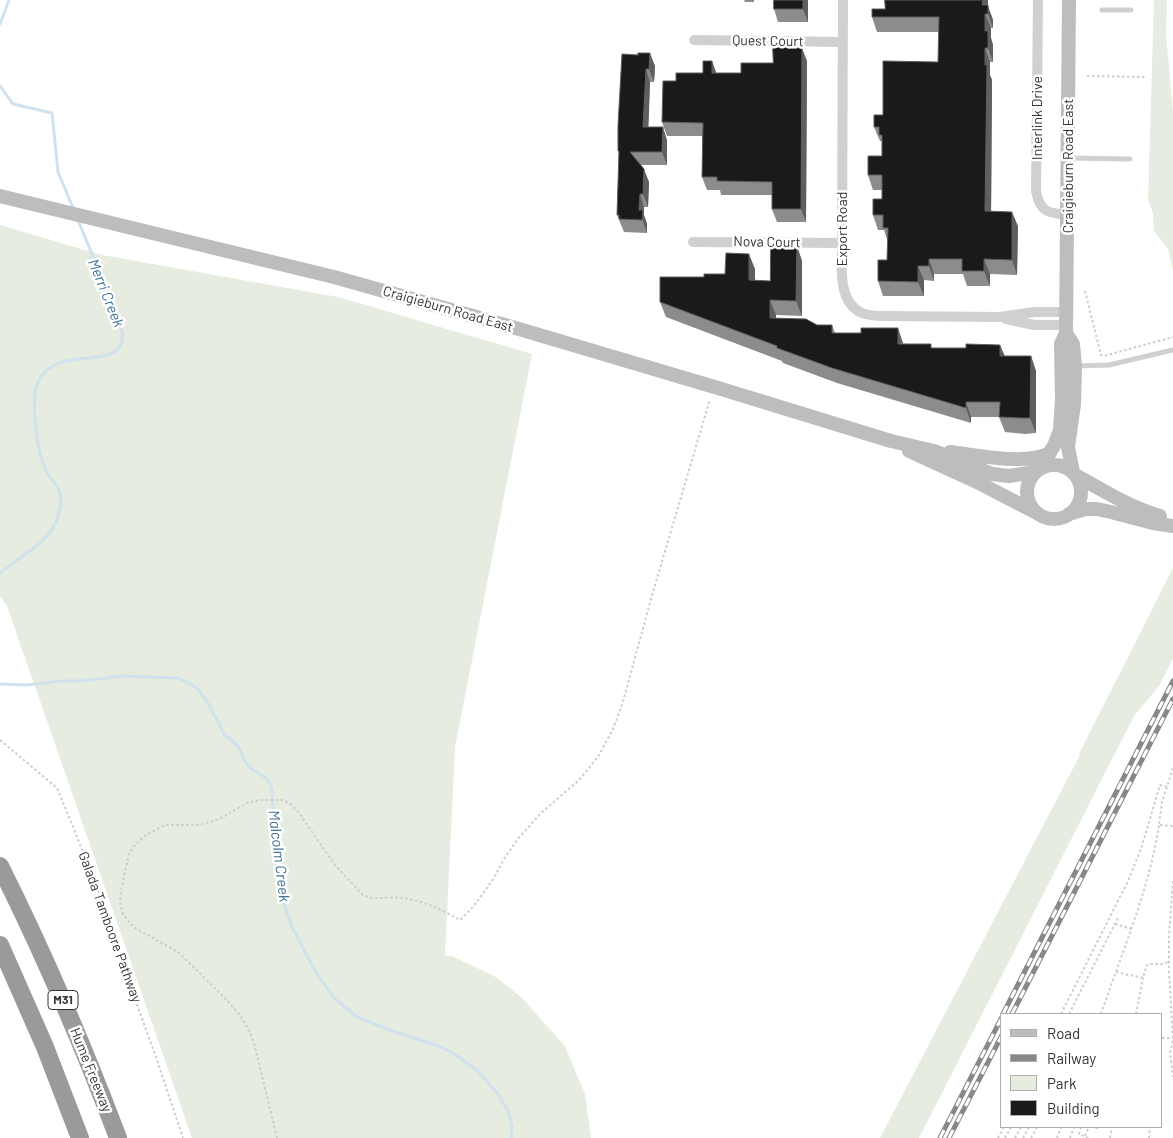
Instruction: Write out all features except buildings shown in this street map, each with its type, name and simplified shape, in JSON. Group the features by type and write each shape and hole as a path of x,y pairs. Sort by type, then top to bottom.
{"highway":[{"name":"Hume Freeway","path":"0,866 26,918 67,1011 118,1138"},
{"name":"M31","path":"0,945 45,1047 80,1138"}],"main road":[{"name":"Craigieburn Road East","path":"0,196 334,277 714,386 890,441 944,454 992,474 1009,476 1026,474 1036,471 1050,453 1060,430 1062,399 1061,344 1066,323 1069,0"},
{"name":"Craigieburn Road East","path":"1066,323 1073,344 1075,366 1074,404 1068,443 1073,473"},
{"name":"Craigieburn Road East","path":"890,441 981,484 1040,515"},
{"path":"922,448 1012,458 1036,458 1050,453"},
{"path":"1173,520 1128,505 1063,466 1046,466 1036,471 1027,492 1031,505 1040,515 1048,518 1066,516 1081,510 1097,509 1153,524 1173,526"},
{"path":"1066,516 1075,509 1081,495 1080,483 1073,473"}],"street":[{"name":"Export Road","path":"843,0 843,280 844,291 852,307 871,316 1000,317 1034,312 1066,323"},
{"name":"Interlink Drive","path":"1038,0 1036,191 1042,208 1050,213 1068,215"},
{"name":"Quest Court","path":"694,40 843,42"},
{"name":"Nova Court","path":"693,242 842,243"}],"lane":[{"path":"1102,10 1131,10"},
{"path":"1068,158 1130,159"},
{"path":"1075,366 1109,365 1172,350"}],"path":[{"path":"1087,76 1146,77"},
{"path":"1085,291 1100,355 1104,356 1173,337"},
{"path":"277,1138 255,1047 250,1032 239,1014 178,952 133,927 123,914 120,902 121,891 130,854 146,835 165,825 197,825 211,822 247,803 260,800 281,800 290,804 299,813 335,865 363,895 373,899 400,897 415,900 444,911 460,920 485,891 517,840 541,813 578,781 589,768 613,729 622,705 653,592 714,386"},
{"name":"Galada Tamboore Pathway","path":"0,740 57,788 100,896 182,1138"},
{"path":"1101,1013 1131,929 1154,854 1162,802 1173,768"},
{"path":"1062,1013 1111,917 1130,875 1143,841 1160,785 1167,787"},
{"path":"1159,825 1173,826"},
{"path":"1173,881 1169,961 1172,1038 1170,1053 1173,1077"},
{"path":"1069,1013 1118,918"},
{"path":"1114,924 1131,929"},
{"path":"1136,1013 1146,967 1148,964 1164,964 1169,961"},
{"path":"1115,972 1144,978"},
{"path":"1169,976 1173,979"},
{"path":"1081,1128 1079,1134 1086,1138"}],"green space":[{"path":"1154,0 1167,0 1166,34 1173,112 1173,271 1168,249 1154,231 1153,213 1148,200"},
{"path":"0,225 102,255 338,297 532,354 455,747 445,956 452,956 494,976 521,997 565,1046 585,1094 591,1138 192,1138 7,606 0,596"},
{"path":"1173,568 1173,659 1159,686 1134,716 919,1138 880,1138 1080,755"}],"waterway":[{"name":"Merri Creek","path":"0,24 9,0"},
{"name":"Merri Creek","path":"0,86 13,104 52,113 58,172 74,210"},
{"name":"Merri Creek","path":"0,573 48,535 59,512 60,493 44,466 38,442 35,415 38,382 46,371 58,364 70,360 108,355 117,350 122,342 122,332 117,314 77,218"},
{"name":"Malcolm Creek","path":"0,684 27,685 123,676 178,678 198,689 224,734 238,746 246,763 270,783 276,867 281,893 291,925 315,971 334,998 357,1017 392,1031 439,1046 456,1055 478,1071 498,1094 508,1111 512,1126 511,1138"}],"railway":[{"path":"1004,1013 1173,681"},
{"path":"1013,1013 1173,699"},
{"path":"940,1138 1000,1021"},
{"path":"949,1138 1000,1039"}]}
